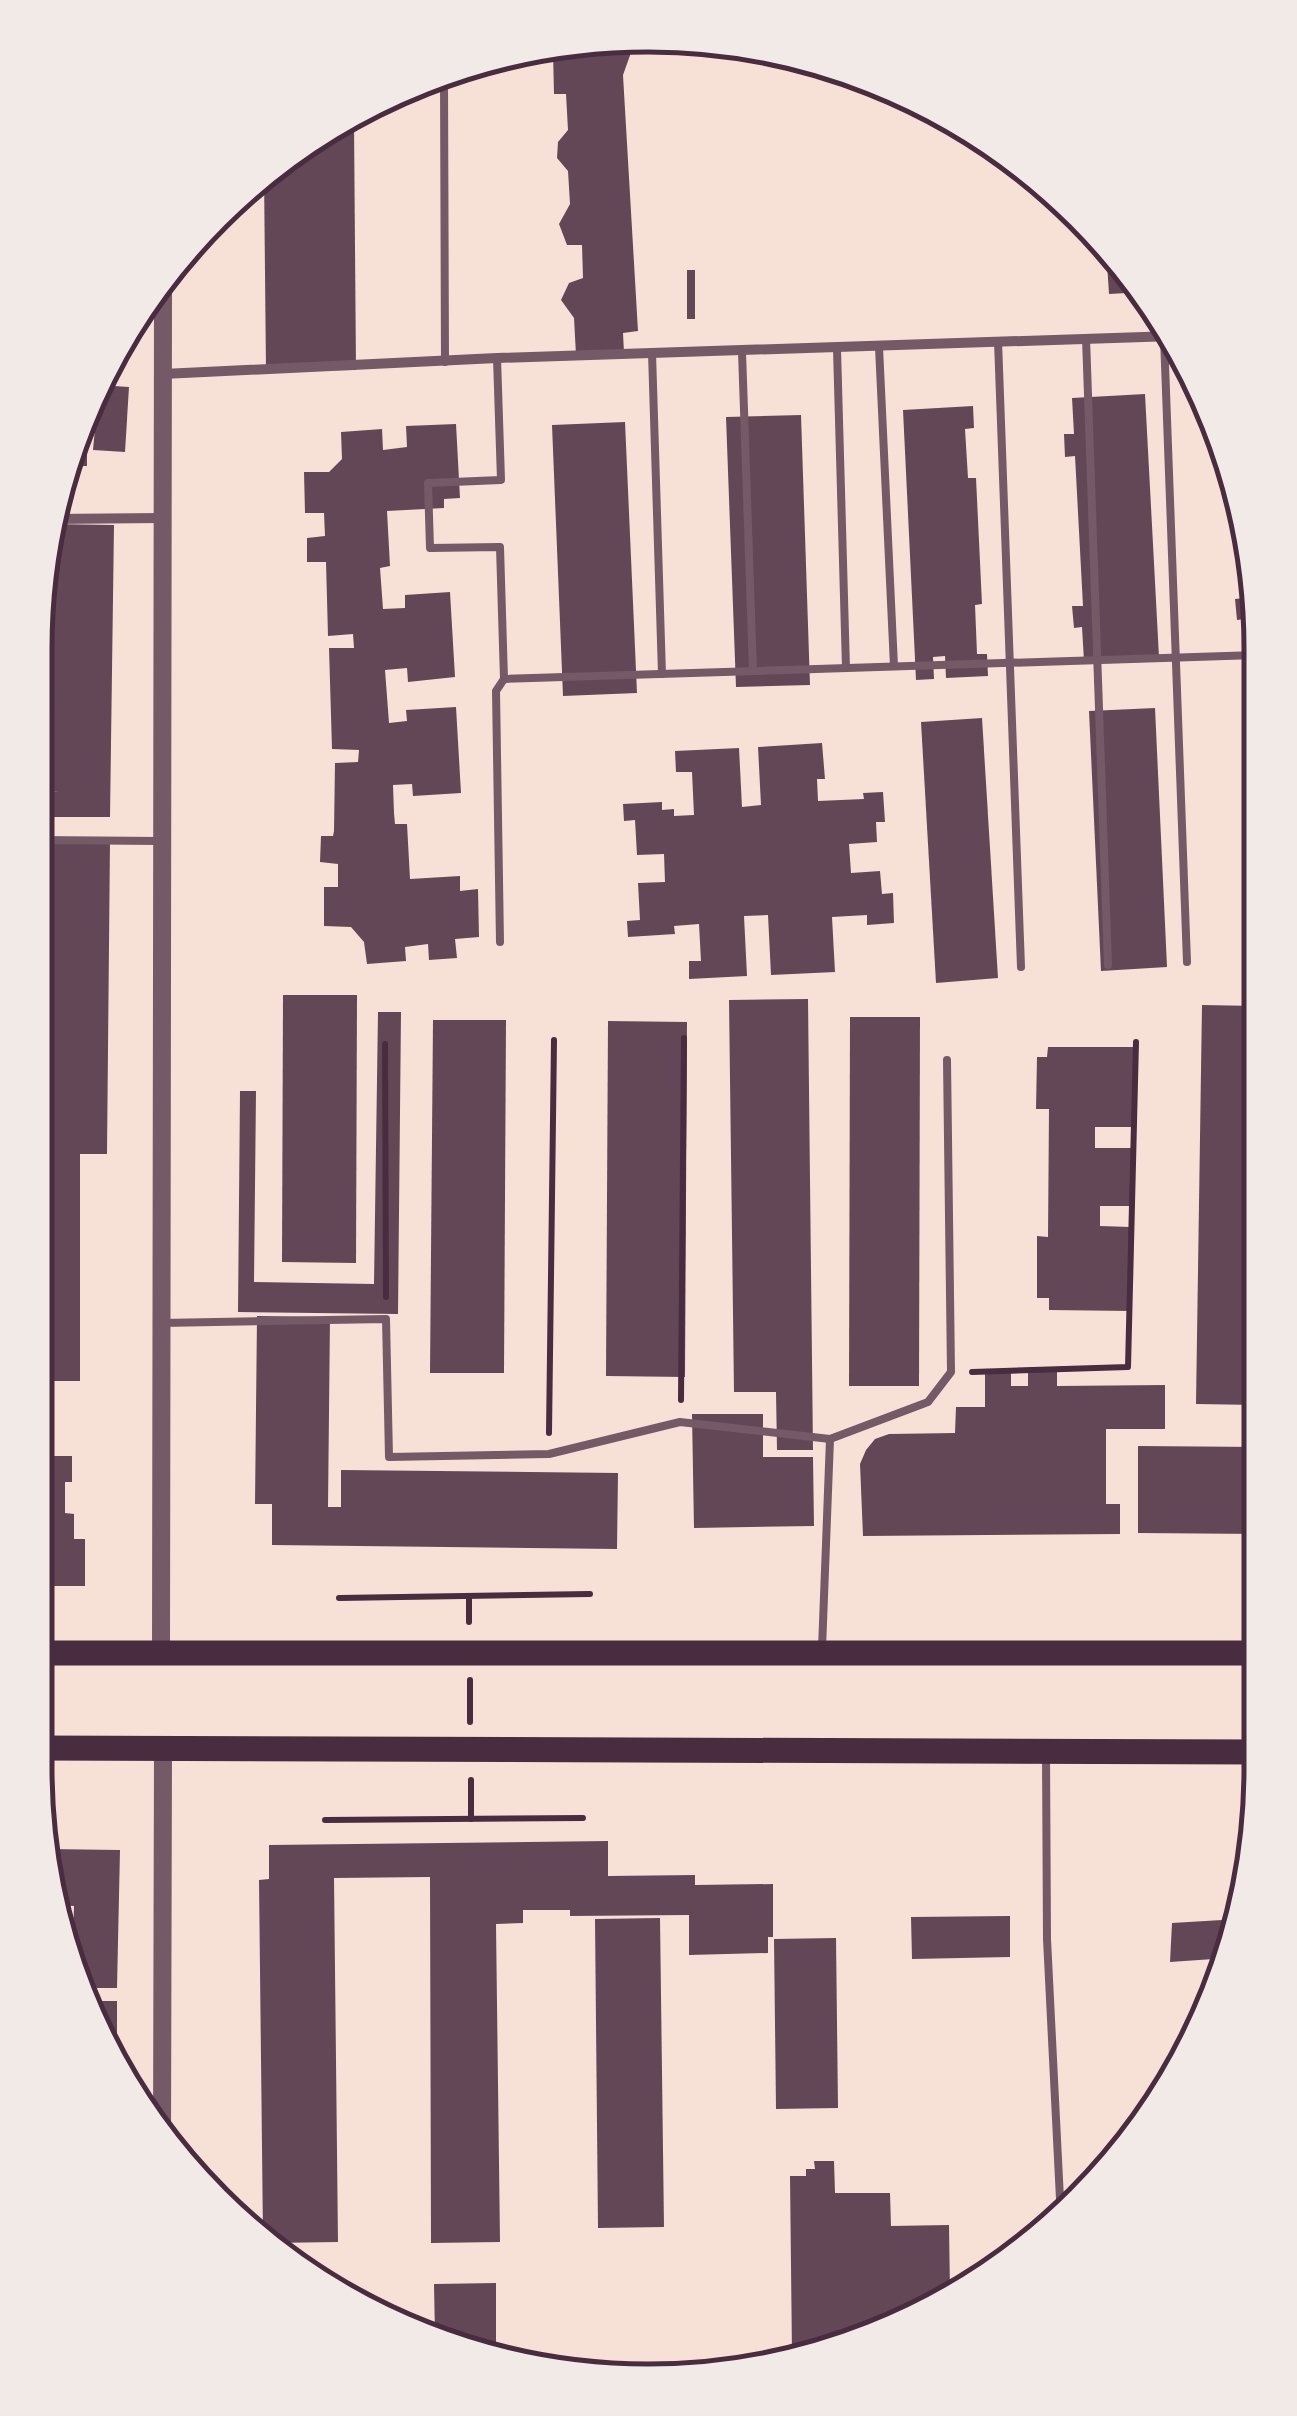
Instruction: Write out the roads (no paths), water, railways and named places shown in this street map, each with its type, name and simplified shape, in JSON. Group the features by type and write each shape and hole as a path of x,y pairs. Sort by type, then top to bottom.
{"main road":[{"path":"52,1653 1244,1653"},
{"path":"52,1748 1244,1752"}],"street":[{"path":"161,1652 163,304"},
{"path":"163,374 497,358 1156,336"},
{"path":"67,519 162,518"},
{"path":"162,2111 163,1747"}],"lane":[{"path":"444,89 445,362"},
{"path":"1086,338 1108,966"},
{"path":"998,341 1021,967"},
{"path":"879,347 894,666"},
{"path":"836,349 846,668"},
{"path":"742,352 753,671"},
{"path":"652,353 662,674"},
{"path":"497,358 500,480 428,482 430,548 500,547 504,680 496,691 500,942"},
{"path":"1170,359 1187,962"},
{"path":"504,680 1244,655"},
{"path":"52,840 160,842"},
{"path":"161,1323 386,1318 389,1456 549,1454 680,1422 830,1439 928,1402 951,1372 947,1060"},
{"path":"822,1656 830,1439"},
{"path":"1046,1751 1046,1940 1060,2198"}]}
